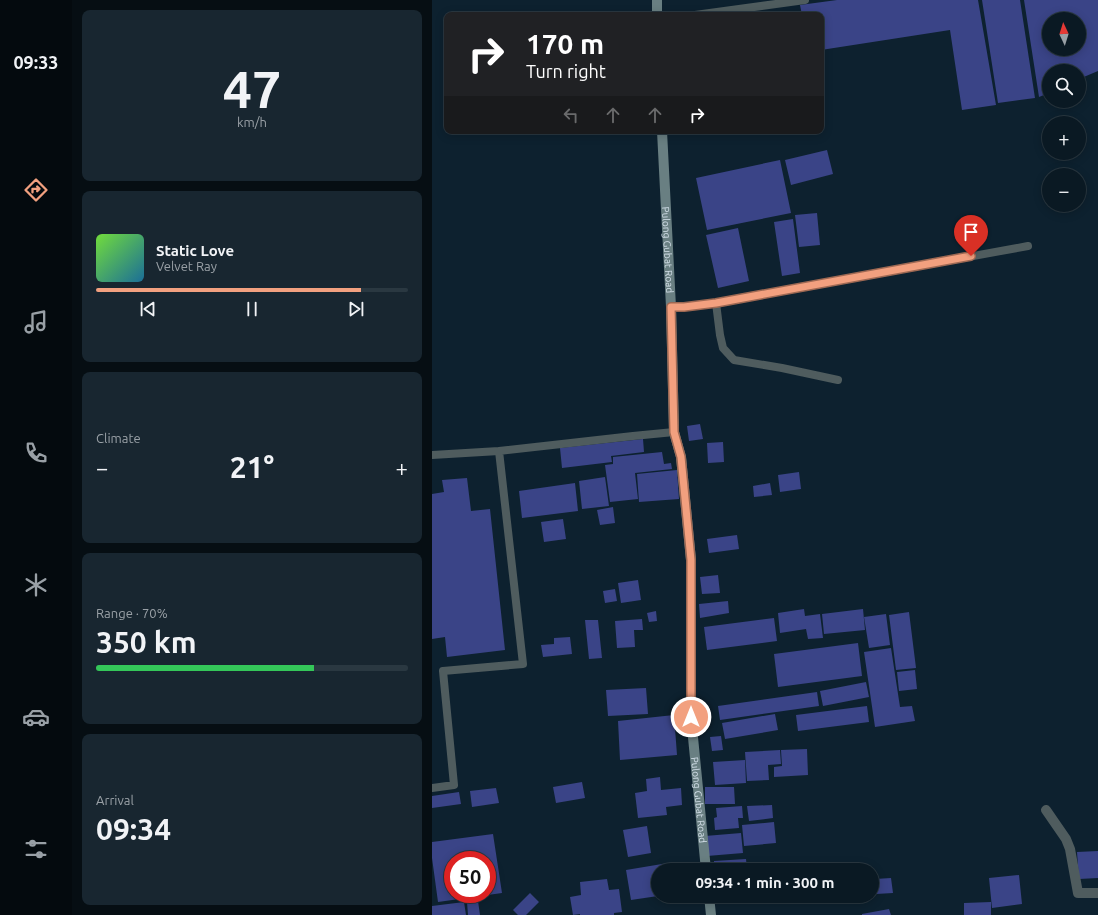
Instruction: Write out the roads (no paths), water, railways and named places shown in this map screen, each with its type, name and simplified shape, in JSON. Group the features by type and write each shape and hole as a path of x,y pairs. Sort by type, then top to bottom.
{"main road":[{"path":"657,0 657,12"},
{"name":"Pulong Gubat Road","path":"662,134 671,307 674,432 681,457 691,560 691,717 705,863"},
{"path":"710,903 711,915"}],"street":[{"path":"1046,810 1066,839 1070,849 1078,893 1098,893"}],"lane":[{"path":"717,12 805,0"},
{"path":"671,307 716,303 1028,246"},
{"path":"716,303 723,348 734,360 782,368 838,380"},
{"path":"432,455 500,451 674,432"},
{"path":"432,788 454,785 443,671 523,664 500,451"}]}
